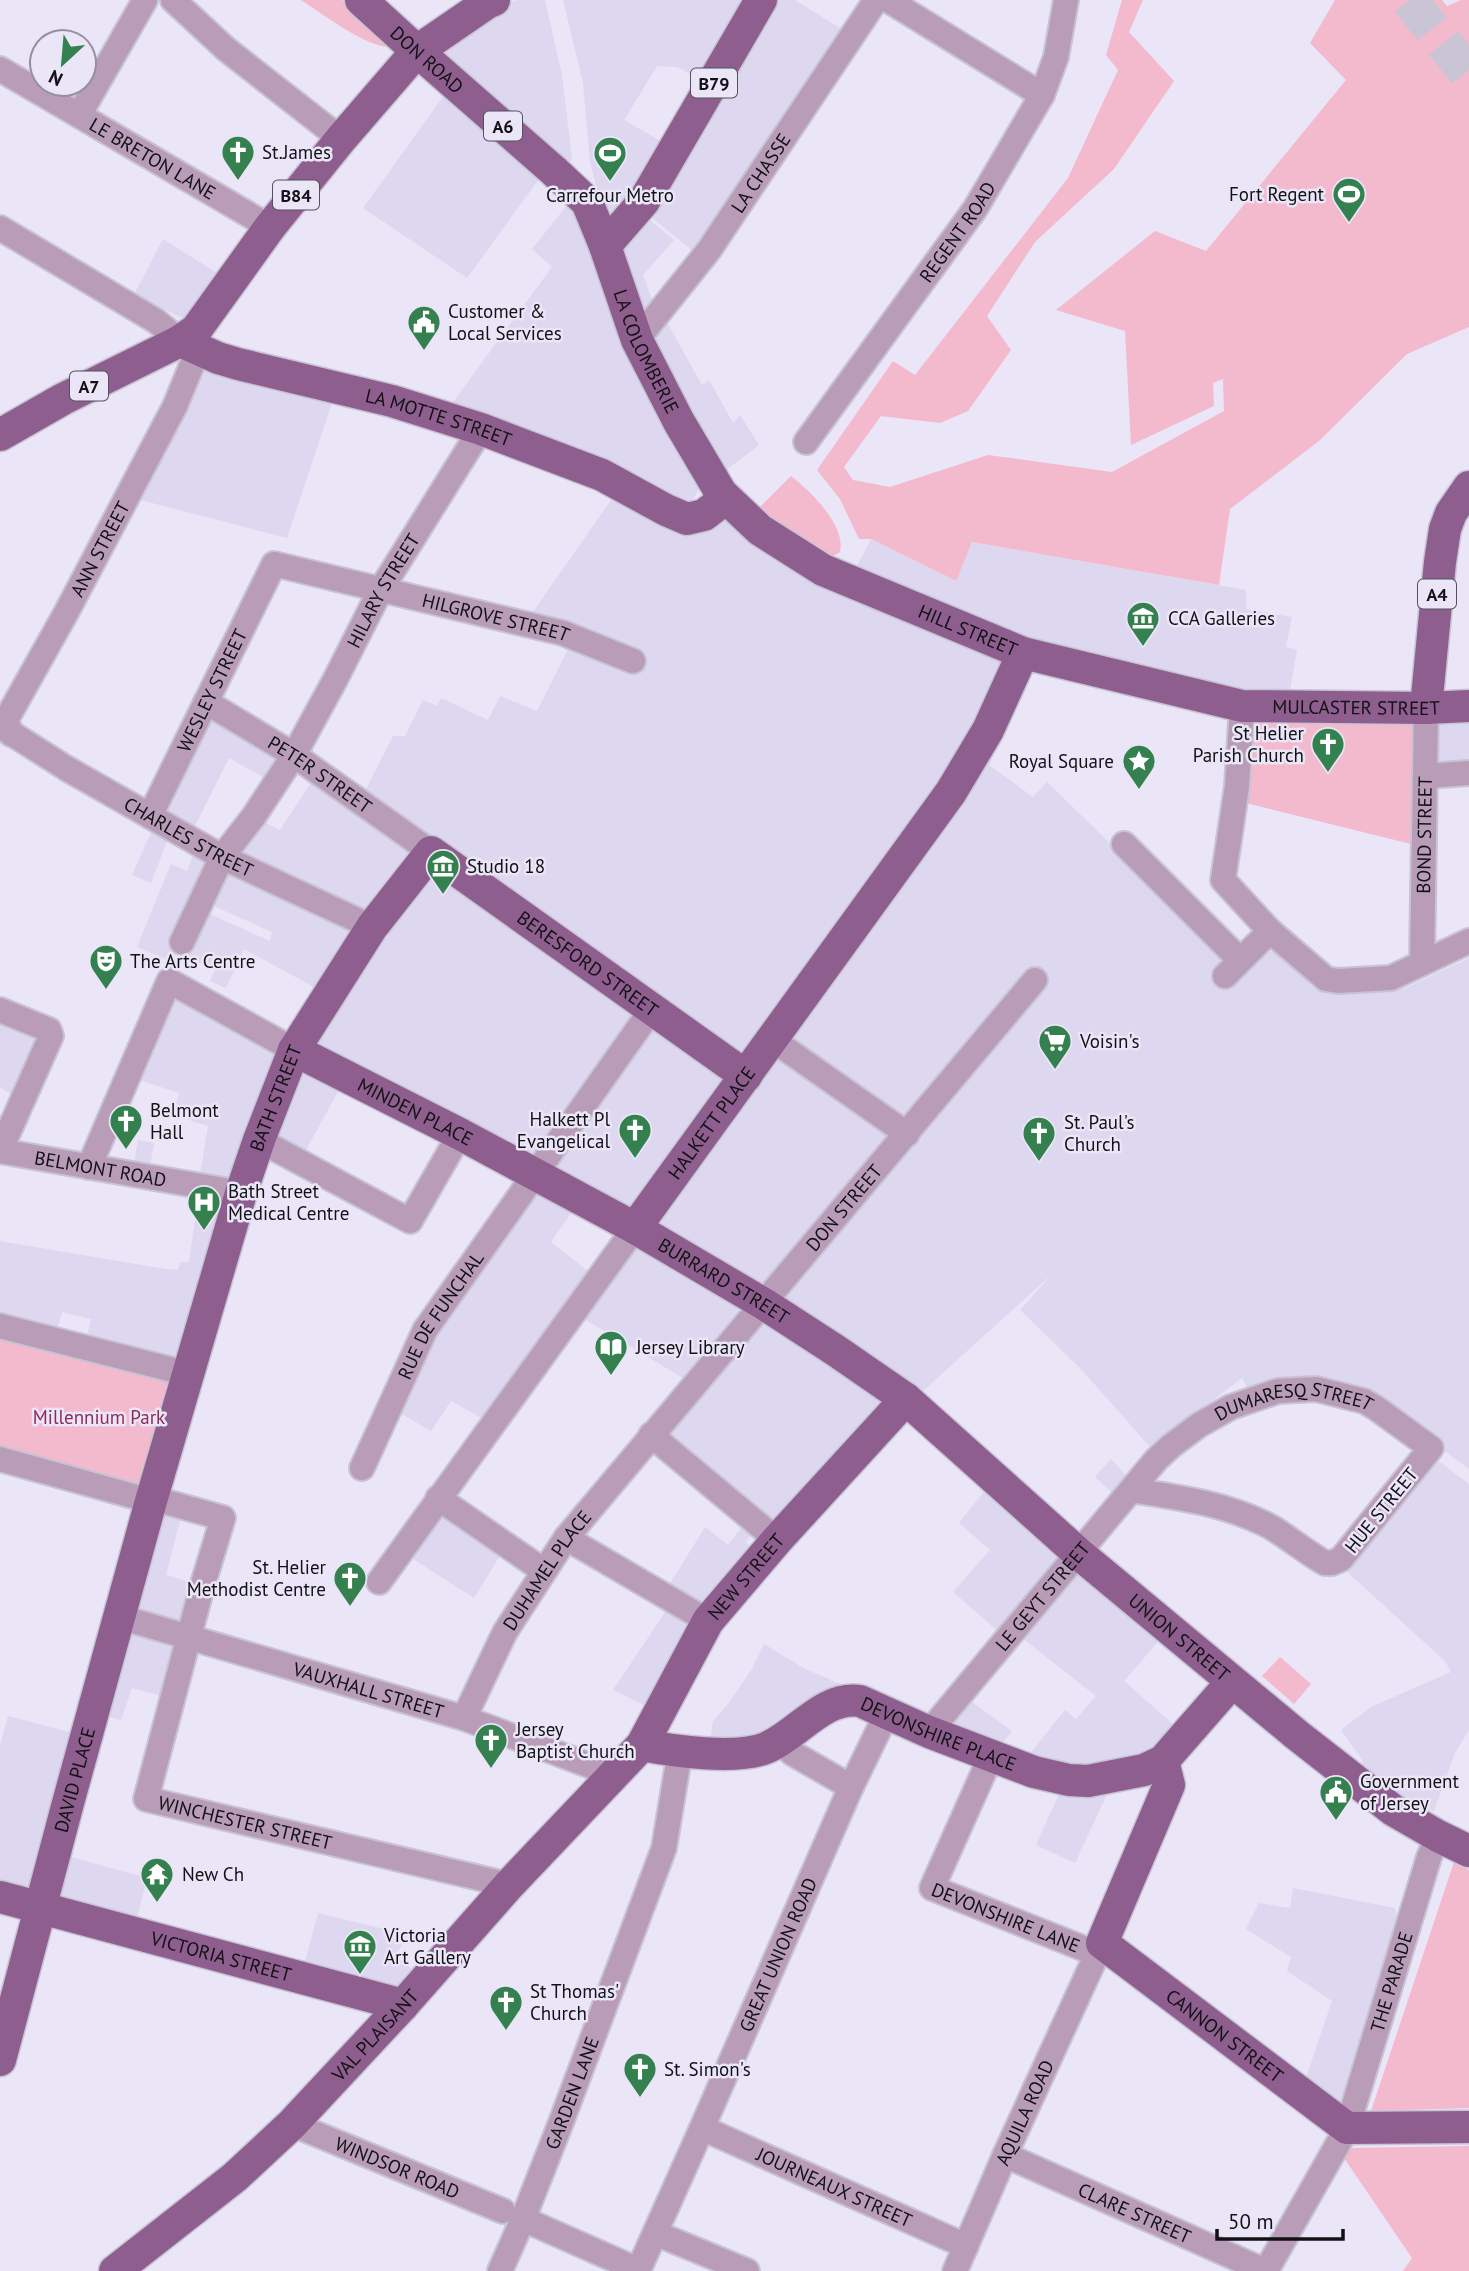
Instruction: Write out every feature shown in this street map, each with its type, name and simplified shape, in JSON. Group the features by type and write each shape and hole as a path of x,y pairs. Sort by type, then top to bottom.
{"main road":[{"name":"DON ROAD","path":"361,0 587,202"},
{"path":"417,51 494,0"},
{"name":"B79","path":"605,246 644,201 761,0"},
{"name":"B84","path":"189,346 196,330 270,227 417,51"},
{"name":"LA COLOMBERIE","path":"587,202 637,341 720,493"},
{"name":"LA MOTTE STREET","path":"189,346 238,364 392,401 481,429 602,475 687,519 704,515 718,505 720,493"},
{"name":"A7","path":"0,435 64,399 189,346"},
{"name":"A4","path":"1426,708 1445,529 1451,513 1469,486"},
{"name":"HILL STREET","path":"720,493 760,530 823,570 1023,653 1241,706"},
{"name":"HALKETT PLACE","path":"635,1228 951,792 988,730 1023,653"},
{"name":"MULCASTER STREET","path":"1241,706 1469,706"},
{"name":"BATH STREET","path":"151,1499 242,1193 259,1140 295,1050 372,927 431,852"},
{"name":"BERESFORD STREET","path":"431,852 746,1076"},
{"name":"MINDEN PLACE","path":"295,1050 536,1176"},
{"name":"BURRARD STREET","path":"536,1176 635,1228 764,1304 906,1399"},
{"name":"NEW STREET","path":"612,1774 642,1745 708,1621 776,1540 906,1399"},
{"name":"UNION STREET","path":"906,1399 1078,1553 1232,1682 1393,1810 1469,1851"},
{"name":"DAVID PLACE","path":"0,2060 151,1499"},
{"path":"1098,1948 1169,1785 1163,1761 1232,1682"},
{"name":"DEVONSHIRE PLACE","path":"642,1745 680,1751 735,1753 763,1749 779,1741 819,1712 849,1699 860,1701 929,1732 1034,1772 1069,1780 1088,1781 1144,1770 1163,1761"},
{"name":"VAL PLAISANT","path":"116,2271 235,2177 292,2124 612,1774"},
{"name":"VICTORIA STREET","path":"0,1897 403,2005"},
{"name":"CANNON STREET","path":"1098,1948 1347,2128"},
{"path":"1347,2128 1469,2127"}],"street":[{"path":"79,115 145,0"},
{"path":"173,0 226,49 341,139"},
{"name":"LA CHASSE","path":"637,341 709,250 876,0"},
{"path":"888,0 1042,95"},
{"name":"REGENT ROAD","path":"806,442 975,209 1042,95 1056,57 1066,0"},
{"name":"LE BRETON LANE","path":"0,69 270,227"},
{"path":"0,228 156,321 189,346"},
{"name":"ANN STREET","path":"4,732 6,720 66,613 175,406 189,346"},
{"name":"HILARY STREET","path":"181,942 222,857 254,817 294,755 380,591 481,429"},
{"name":"HILGROVE STREET","path":"274,564 563,633 633,661"},
{"name":"WESLEY STREET","path":"150,816 274,564"},
{"name":"PETER STREET","path":"205,702 294,755 431,852"},
{"path":"1241,706 1237,786 1223,880 1270,931 1326,979 1338,981 1391,978 1469,941"},
{"name":"BOND STREET","path":"1422,963 1426,708"},
{"name":"CHARLES STREET","path":"4,732 222,857 372,927"},
{"path":"1426,776 1469,774"},
{"path":"1124,844 1233,968 1270,931"},
{"name":"DON STREET","path":"652,1435 1035,980"},
{"path":"89,1167 169,981 295,1050"},
{"name":"RUE DE FUNCHAL","path":"362,1468 425,1330 652,1009"},
{"path":"0,1010 49,1030 51,1036 9,1102 0,1151"},
{"path":"773,1040 907,1134"},
{"path":"259,1140 410,1221 460,1134"},
{"name":"BELMONT ROAD","path":"0,1151 242,1193"},
{"name":"HALKETT PLACE","path":"379,1582 635,1228"},
{"path":"0,1326 189,1374"},
{"name":"DUMARESQ STREET","path":"1156,1460 1199,1425 1231,1407 1279,1391 1317,1389 1364,1401 1431,1448"},
{"path":"652,1435 776,1540"},
{"name":"DUHAMEL PLACE","path":"464,1718 505,1632 544,1571 566,1538 652,1435"},
{"name":"HUE STREET","path":"1131,1490 1177,1496 1230,1510 1272,1528 1325,1563 1332,1563 1341,1559 1431,1448"},
{"path":"0,1460 223,1518 188,1637"},
{"name":"LE GEYT STREET","path":"929,1732 1156,1460"},
{"path":"439,1498 544,1571"},
{"path":"566,1538 708,1621"},
{"name":"VAUXHALL STREET","path":"120,1617 464,1718 612,1774"},
{"name":"WINCHESTER STREET","path":"188,1637 146,1798 509,1885"},
{"name":"GREAT UNION ROAD","path":"638,2271 851,1787 887,1713"},
{"path":"779,1741 792,1754 851,1787"},
{"name":"GARDEN LANE","path":"500,2271 513,2215 627,1950 664,1847 680,1751"},
{"name":"DEVONSHIRE LANE","path":"991,1756 932,1888 1098,1948"},
{"name":"THE PARADE","path":"1265,2271 1347,2128 1429,1857 1438,1836"},
{"name":"AQUILA ROAD","path":"955,2271 1098,1948"},
{"name":"WINDSOR ROAD","path":"292,2124 513,2215 638,2271"},
{"name":"JOURNEAUX STREET","path":"702,2128 966,2246"},
{"name":"CLARE STREET","path":"1005,2155 1265,2271"},
{"path":"655,2233 747,2271"}],"shaded area":[{"path":"516,0 545,0 562,75 572,160 559,169 431,53 484,14"},
{"path":"563,0 748,0 703,82 678,67 657,66 624,120 664,143 612,221 604,220 590,161 583,83"},
{"path":"771,0 795,0 843,30 698,255 646,213"},
{"path":"445,94 542,175 467,278 363,208"},
{"path":"568,204 584,225 701,485 694,498 683,504 448,409 552,267 532,249"},
{"path":"644,215 674,240 643,275 656,310 634,323 611,253"},
{"path":"163,239 222,276 187,320 134,295"},
{"path":"664,317 702,385 709,380 733,423 740,415 759,445 721,474 646,343"},
{"path":"196,369 333,400 287,538 133,498"},
{"path":"616,493 680,527 710,530 728,512 1031,661 1011,717 989,765 1033,797 1047,782 1230,960 1262,950 1277,953 1315,989 1403,989 1469,958 1469,1469 1392,1413 1248,1390 1242,1378 1151,1448 1081,1369 1020,1310 1051,1275 913,1400 299,1049 430,862 357,807 393,736 405,736 423,700 437,706 441,698 488,720 500,696 537,711 570,645 530,616"},
{"path":"871,539 955,581 972,542 1246,590 1246,609 1292,617 1286,647 1297,650 1289,696 1257,696 1020,645 945,611 857,566"},
{"path":"1469,714 1469,765 1435,766 1435,715"},
{"path":"206,718 240,734 280,760 268,780 229,758 193,830 161,812"},
{"path":"312,781 414,852 361,915 236,854 260,820 280,830"},
{"path":"153,828 169,836 151,883 132,875"},
{"path":"195,850 211,860 168,960 137,947 171,864 187,871"},
{"path":"223,869 352,926 314,987 244,949 226,988 210,981 215,970 183,955 203,911 270,941 272,932 207,903"},
{"path":"172,995 278,1048 232,1181 200,1175 208,1126 173,1115 179,1093 133,1078"},
{"path":"0,1022 39,1041 12,1094 0,1088"},
{"path":"302,1073 310,1073 341,1086 302,1157 269,1140 291,1085"},
{"path":"138,1140 154,1143 150,1167 134,1164"},
{"path":"535,1187 575,1207 551,1242 589,1272 484,1419 451,1401 431,1431 395,1410 424,1348"},
{"path":"198,1198 223,1202 176,1364 86,1341 91,1319 62,1312 56,1333 0,1318 0,1241 178,1270 180,1262 189,1262"},
{"path":"635,1244 738,1305 738,1314 699,1366 695,1363 683,1378 584,1319"},
{"path":"762,1319 882,1394 884,1408 855,1439 849,1436 775,1518 767,1519 663,1435"},
{"path":"1111,1459 1128,1478 1114,1495 1095,1477"},
{"path":"1437,1460 1469,1484 1469,1730 1455,1753 1434,1811 1399,1801 1364,1771 1362,1759 1341,1730 1371,1707 1451,1672 1445,1661 1346,1571"},
{"path":"989,1485 1065,1554 999,1632 953,1592 990,1550 959,1523"},
{"path":"158,1506 182,1513 166,1575 197,1584 184,1629 129,1613"},
{"path":"438,1510 501,1554 474,1598 407,1555"},
{"path":"745,1523 754,1531 746,1542 751,1546 742,1555 746,1559 703,1610 666,1590 705,1527 728,1545"},
{"path":"1069,1572 1082,1572 1162,1637 1124,1681 1173,1724 1148,1753 1084,1769 1025,1760 1065,1710 1076,1719 1096,1696 1017,1634"},
{"path":"668,1608 690,1623 652,1709 613,1690"},
{"path":"127,1630 176,1644 165,1697 132,1688 121,1720 102,1715"},
{"path":"764,1644 805,1669 848,1687 743,1744 710,1743 713,1721 752,1669"},
{"path":"965,1697 1012,1731 998,1748 955,1727 951,1717"},
{"path":"8,1716 74,1733 32,1893 0,1885 0,1745"},
{"path":"1061,1790 1108,1792 1075,1863 1036,1845"},
{"path":"68,1856 147,1878 136,1921 58,1900"},
{"path":"1293,1888 1395,1908 1396,1917 1390,1942 1337,2112 1303,2086 1332,2001 1287,1971 1291,1957 1246,1929 1259,1903 1290,1908"},
{"path":"318,1913 409,1935 395,1955 417,1973 401,1989 304,1966"}],"green space":[{"path":"301,0 342,0 394,47 372,43 359,37"},
{"path":"1122,0 1143,0 1129,32 1174,81 1114,169 1035,242 987,316 1011,350 968,411 940,423 881,416 844,467 853,480 890,487 988,455 1112,472 1224,411 1223,379 1213,383 1214,406 1131,445 1125,331 1056,310 1155,231 1206,251 1346,80 1310,43 1335,0 1442,0 1447,6 1461,0 1469,0 1469,327 1407,354 1319,441 1230,509 1219,585 972,542 956,581 871,539 859,539 840,499 817,470 893,361 915,375 1068,178 1118,70 1106,55"},
{"path":"791,476 808,490 838,531 840,552 830,558 753,514"},
{"path":"1415,721 1415,845 1246,803 1252,727 1257,722"},
{"name":"Millennium Park","path":"0,1333 173,1376 142,1488 0,1449"},
{"path":"1280,1657 1311,1684 1294,1704 1262,1676"},
{"path":"1454,1862 1469,1870 1469,2108 1371,2111"},
{"path":"1469,2146 1469,2271 1403,2271 1412,2258 1344,2158 1352,2148"}],"tunnel":[{"path":"1409,0 1469,75"}],"place":[{"name":"St.James","path":"238,182"},
{"name":"Carrefour Metro","path":"610,183"},
{"name":"Fort Regent","path":"1349,224"},
{"name":"Customer & Local Services","path":"424,352"},
{"name":"CCA Galleries","path":"1143,648"},
{"name":"St Helier Parish Church","path":"1328,774"},
{"name":"Royal Square","path":"1139,791"},
{"name":"Studio 18","path":"443,896"},
{"name":"The Arts Centre","path":"106,991"},
{"name":"Voisin's","path":"1055,1071"},
{"name":"Belmont Hall","path":"126,1151"},
{"name":"Halkett Pl Evangelical","path":"635,1160"},
{"name":"St. Paul's Church","path":"1039,1163"},
{"name":"Bath Street Medical Centre","path":"204,1232"},
{"name":"Jersey Library","path":"611,1377"},
{"name":"St. Helier Methodist Centre","path":"350,1608"},
{"name":"Jersey Baptist Church","path":"491,1770"},
{"name":"Government of Jersey","path":"1336,1822"},
{"name":"New Ch","path":"157,1904"},
{"name":"Victoria Art Gallery","path":"360,1976"},
{"name":"St Thomas' Church","path":"506,2032"},
{"name":"St. Simon's","path":"640,2099"}]}
